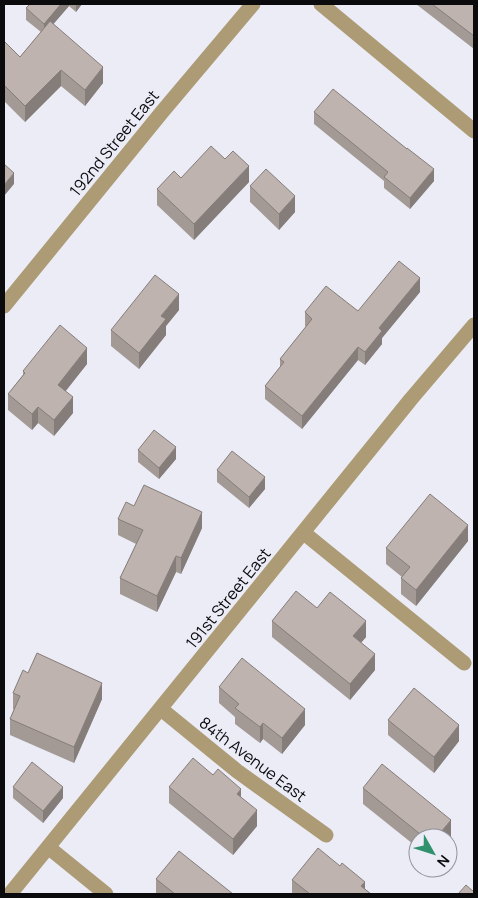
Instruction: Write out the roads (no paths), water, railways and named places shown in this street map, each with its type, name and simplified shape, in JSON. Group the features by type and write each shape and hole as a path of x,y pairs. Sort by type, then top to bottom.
{"street":[{"name":"192nd Street East","path":"4,306 162,112 253,4"},
{"path":"321,4 474,131"},
{"name":"191st Street East","path":"10,894 474,325"},
{"path":"304,532 464,663"},
{"name":"84th Avenue East","path":"161,709 237,771 326,835"},
{"path":"48,847 106,894"}]}
